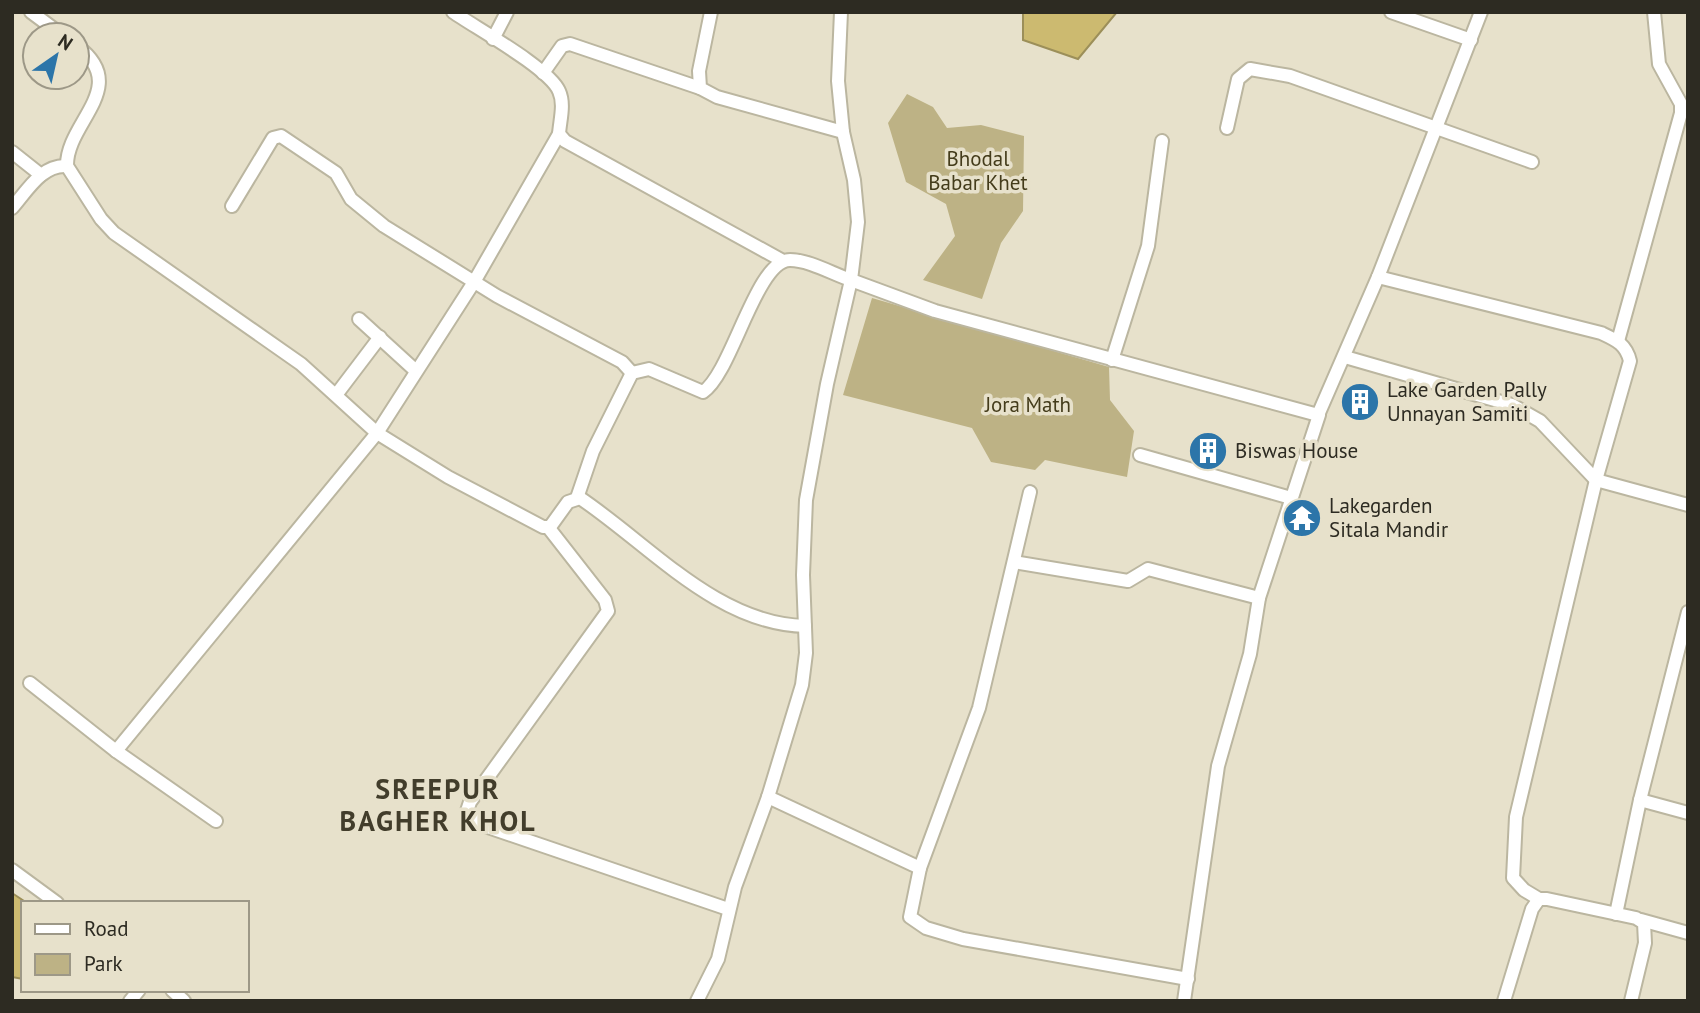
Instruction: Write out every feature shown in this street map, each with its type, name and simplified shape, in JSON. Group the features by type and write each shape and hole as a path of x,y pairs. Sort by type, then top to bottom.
{"street":[{"path":"116,751 377,433 474,282 559,134 562,100 556,85 543,73 453,12"},
{"path":"493,39 507,12"},
{"path":"700,88 699,71 711,12"},
{"path":"697,1001 718,958 729,909 768,797 802,685 806,653 803,575 808,481 851,280 859,222 854,180 843,132 838,81 841,12"},
{"path":"1391,12 1471,40"},
{"path":"1184,1001 1217,766 1250,654 1259,597 1319,415 1438,129 1482,12"},
{"path":"1618,341 1684,105 1659,64 1654,12"},
{"path":"543,73 562,46 570,44 700,88 717,97 843,132"},
{"path":"91,61 95,65 99,83 94,100 71,147 67,166 101,219 114,233 301,364 377,433 448,477 548,527 605,600 608,611 503,751 467,811 482,825 729,909"},
{"path":"1227,128 1238,79 1250,69 1290,76 1532,162"},
{"path":"559,134 567,143 591,157 783,261 793,260 935,311 1319,415"},
{"path":"232,206 273,138 281,136 336,173 347,194 359,207 474,282 622,362 632,373"},
{"path":"1112,360 1147,246 1162,141"},
{"path":"12,152 41,175"},
{"path":"12,208 41,175 56,166 67,166"},
{"path":"632,373 649,369 696,392 706,391 766,278 783,261"},
{"path":"1378,277 1601,333 1618,341 1628,351 1630,360 1596,480 1516,817 1513,878 1515,883 1539,899 1556,900 1688,933"},
{"path":"359,319 416,371"},
{"path":"336,395 380,337"},
{"path":"1345,357 1512,405 1540,421 1596,480 1688,505"},
{"path":"548,527 568,502 577,498 593,451 632,373"},
{"path":"1140,455 1291,498"},
{"path":"1030,492 979,708 920,868 910,917 926,928 963,939 1188,979"},
{"path":"577,498 730,607 773,624 806,626"},
{"path":"1014,562 1128,581 1147,569 1259,597"},
{"path":"1616,914 1640,800 1687,616"},
{"path":"30,683 116,751 216,821"},
{"path":"768,797 920,868"},
{"path":"1640,800 1688,813"},
{"path":"12,870 54,901"},
{"path":"1504,1001 1532,909 1539,899"},
{"path":"1631,1001 1647,931 1641,920"}],"green space":[{"name":"Bhodal Babar Khet","path":"907,94 933,107 947,128 981,125 1024,136 1023,211 1001,243 982,299 923,280 955,236 946,204 906,182 888,123"},
{"name":"Jora Math","path":"872,298 1109,367 1110,400 1134,431 1127,477 1045,460 1035,470 991,462 972,428 843,395"}],"shaded area":[{"path":"1023,12 1117,12 1078,59 1023,40"},
{"path":"12,893 24,901 21,901 21,979 12,977"}],"place":[{"name":"Lake Garden Pally Unnayan Samiti","path":"1360,402"},
{"name":"Biswas House","path":"1208,451"},
{"name":"Lakegarden Sitala Mandir","path":"1302,518"}],"district":[{"name":"SREEPUR BAGHER KHOL","path":"438,805"}]}
